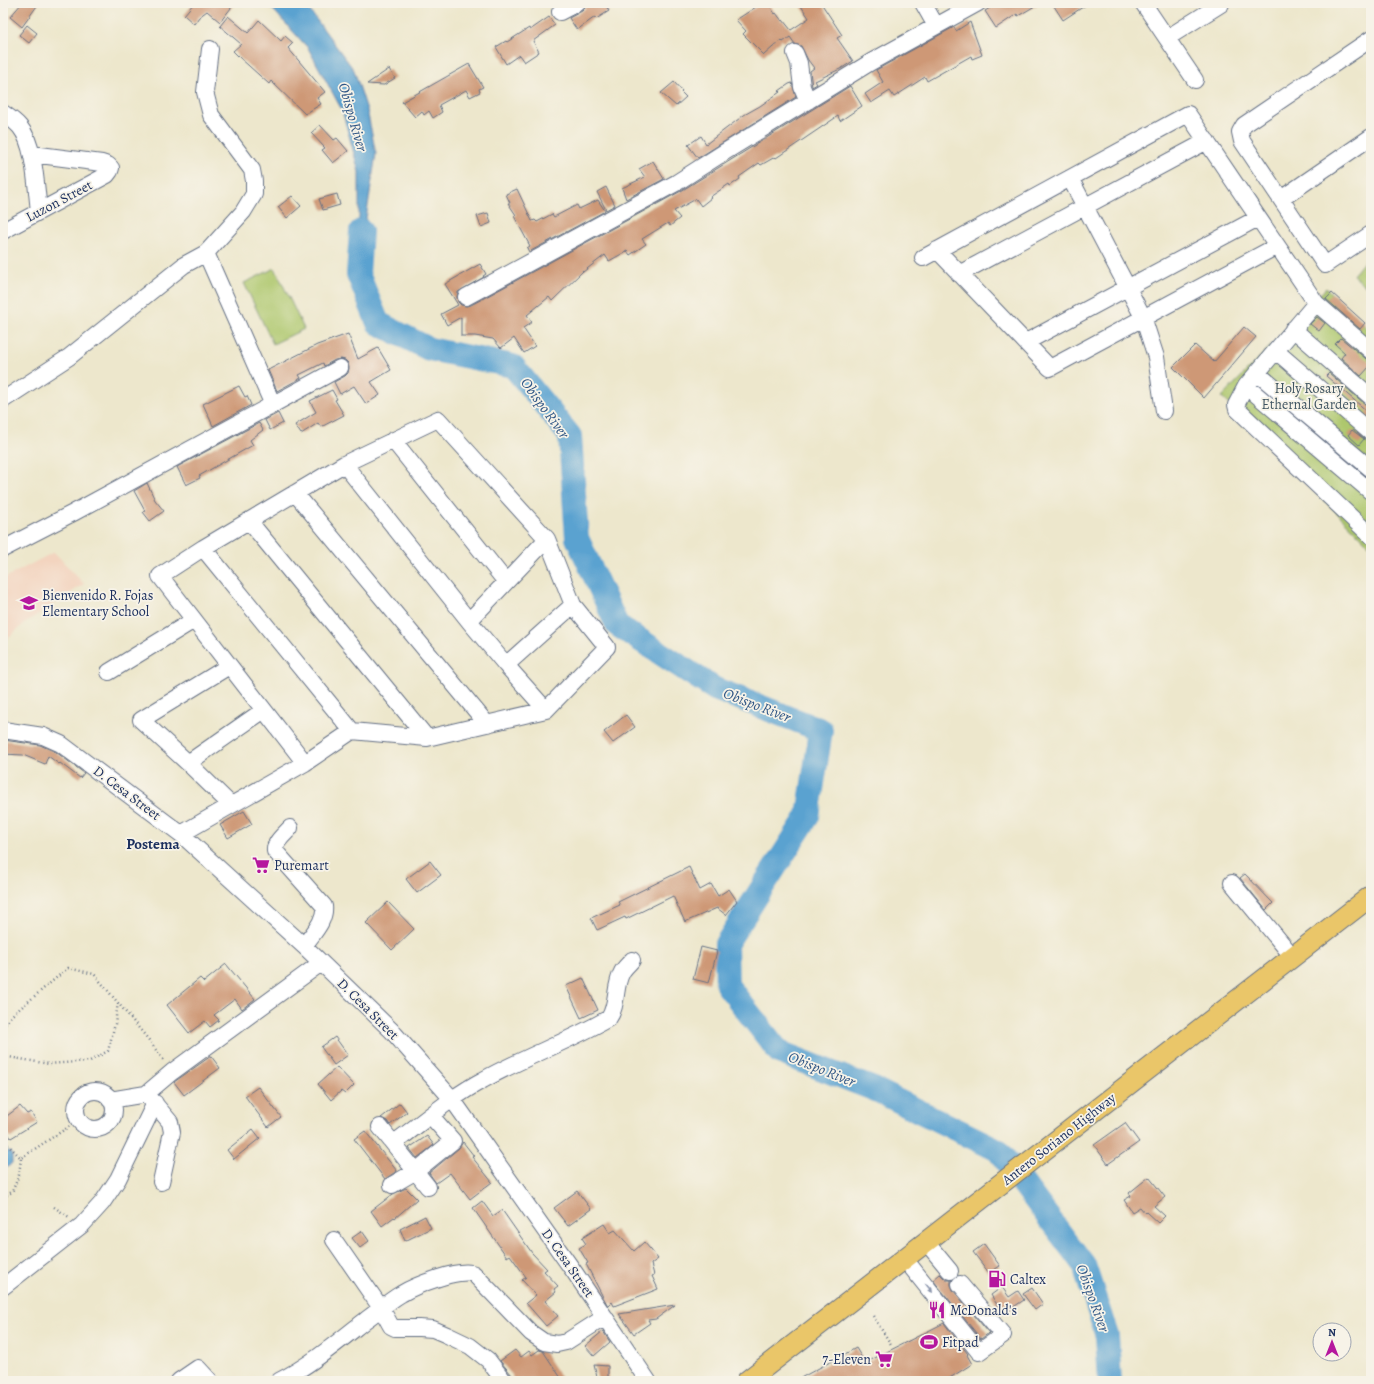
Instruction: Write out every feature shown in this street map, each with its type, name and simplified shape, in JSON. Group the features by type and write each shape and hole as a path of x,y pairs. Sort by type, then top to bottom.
{"main road":[{"name":"Antero Soriano Highway","path":"749,1380 1371,896"}],"street":[{"path":"560,12 577,3"},
{"path":"922,3 936,26"},
{"path":"466,297 676,184 723,153 871,62 978,3"},
{"path":"1143,3 1195,80"},
{"path":"1167,38 1221,4"},
{"path":"1371,39 1244,125 1240,132 1242,141 1325,265 1371,234"},
{"path":"3,400 68,357 184,265 206,253 244,212 254,194 252,170 211,115 206,92 210,49"},
{"path":"795,53 799,63 802,87 808,101"},
{"path":"923,258 1188,114 1316,303 1371,351"},
{"path":"8,116 21,128 27,138 32,154 39,211"},
{"path":"1281,199 1371,137"},
{"path":"960,274 1207,141"},
{"name":"Luzon Street","path":"3,231 107,175 111,168 108,164 32,154"},
{"path":"1070,178 1143,317 1156,357 1164,411"},
{"path":"1026,342 1258,218"},
{"path":"937,250 1050,368 1277,246"},
{"path":"206,253 273,404"},
{"path":"1316,303 1246,386 1237,402 1237,409 1371,536"},
{"path":"1293,329 1371,397"},
{"path":"1276,351 1371,433"},
{"path":"3,548 73,513 340,368"},
{"path":"1256,373 1371,469"},
{"path":"1246,386 1371,492"},
{"path":"181,834 305,763 352,731 427,738 546,710 607,647 573,605 547,539 438,419 344,464 203,548 160,576 305,763"},
{"path":"1344,469 1371,436"},
{"path":"393,440 506,582"},
{"path":"344,464 469,621 546,710"},
{"path":"295,493 487,724"},
{"path":"249,521 427,738"},
{"path":"469,621 547,539"},
{"path":"203,548 352,731"},
{"path":"506,665 573,605"},
{"path":"109,672 194,620"},
{"path":"229,666 141,720 188,762 231,805"},
{"path":"188,762 264,710"},
{"name":"D. Cesa Street","path":"3,730 43,736 61,744 181,834 304,946 392,1031 452,1099 605,1317 648,1381"},
{"path":"290,828 277,843 275,847 276,851 324,906 323,918 304,946"},
{"path":"1232,883 1293,957"},
{"path":"394,1143 452,1099 482,1080 609,1018 612,1013 622,972 632,960"},
{"path":"3,1287 82,1225 102,1203 118,1179 150,1098 172,1072 320,963"},
{"path":"95,1091 106,1095 110,1100 113,1106 112,1118 102,1127 89,1128 79,1120 76,1115 77,1103 84,1094 95,1091"},
{"path":"110,1100 150,1098"},
{"path":"150,1098 170,1122 172,1132 161,1182"},
{"path":"392,1185 416,1171 453,1141 431,1116"},
{"path":"380,1127 428,1187"},
{"path":"334,1240 381,1308 391,1326 395,1328 433,1329 470,1346 488,1360 504,1381"},
{"path":"926,1242 950,1271"},
{"path":"904,1258 980,1352 1003,1335 960,1284"},
{"path":"279,1381 321,1355 401,1294 420,1285 450,1275 470,1272 480,1280 531,1333 544,1342 557,1344 566,1342 605,1317"},
{"path":"179,1381 198,1368 210,1381"}],"path":[{"path":"3,1026 11,1016 68,968 94,974 148,1039 172,1072"},
{"path":"3,1056 49,1064 90,1061 108,1050 115,1024 118,1002"},
{"path":"21,1158 79,1120"},
{"path":"3,1138 21,1158 19,1175 12,1192 3,1197"},
{"path":"54,1207 82,1225"},
{"path":"873,1316 892,1346"}],"shaded area":[{"name":"Bienvenido R. Fojas Elementary School","path":"54,552 84,584 26,622 3,642 3,579"}],"green space":[{"path":"1371,253 1371,291 1353,275"},
{"path":"275,268 304,329 273,344 244,283"},
{"name":"Holy Rosary Ethernal Garden","path":"1326,288 1371,332 1371,547 1222,397"}],"water":[{"path":"267,3 304,3 354,70 367,110 376,154 359,264 359,172 342,110 308,48"},
{"path":"3,1149 10,1152 12,1156 12,1163 8,1167 3,1168"}],"building":[{"path":"22,3 39,3 22,27 10,17"},
{"path":"194,3 235,3 220,22 207,11 199,17 194,24 184,15"},
{"path":"586,3 604,3 609,11 596,19 595,17 577,30 569,18 582,11 585,8"},
{"path":"762,3 768,3 775,14 776,13 782,21 783,20 791,30 809,18 799,3 821,3 842,35 837,38 853,61 815,81 817,84 812,87 810,71 814,68 801,46 795,44 790,37 783,42 781,40 764,55 743,34 746,31 736,20"},
{"path":"998,3 1040,3 1018,16 1017,14 996,28 985,11"},
{"path":"1052,3 1089,3 1063,20"},
{"path":"228,16 248,33 259,20 281,41 285,36 293,43 288,48 325,92 317,98 321,104 305,114 271,81 269,84 239,57 233,51 241,44 220,26"},
{"path":"549,17 555,25 533,41 539,52 524,62 519,55 506,64 496,47 529,28 530,30"},
{"path":"970,22 982,55 972,59 971,56 927,81 925,77 894,97 890,91 871,103 865,94 883,82 876,70 954,27 956,31"},
{"path":"27,25 37,33 29,43 19,35"},
{"path":"469,64 483,87 479,89 480,92 470,97 466,90 439,105 442,112 433,118 429,111 424,115 422,111 415,117 402,102"},
{"path":"389,69 395,78 384,85 367,84"},
{"path":"674,82 686,97 676,106 661,93"},
{"path":"792,83 796,97 698,158 688,145 701,136 706,144 744,115 760,106"},
{"path":"850,86 862,106 840,121 838,116 776,158 775,157 761,165 759,163 739,177 740,179 730,186 729,184 710,197 711,198 701,206 696,199 674,211 680,218 670,226 668,223 642,239 646,244 630,255 627,251 609,261 605,255 583,271 552,301 549,297 527,315 532,322 523,328 535,346 524,353 514,338 501,348 493,339 475,336 461,336 461,317 447,325 441,314 458,305 445,284 480,264 486,274 483,276 484,277 458,292 458,302 461,305 471,305 681,191"},
{"path":"320,125 334,140 337,138 348,151 333,163 322,150 325,148 311,133"},
{"path":"653,161 664,179 626,199 622,188 645,177 639,169"},
{"path":"606,187 615,205 606,210 597,192"},
{"path":"517,189 532,221 535,220 537,222 552,214 554,217 577,205 579,209 598,200 605,211 529,252 527,248 530,246 514,216 516,215 508,203 510,203 506,194"},
{"path":"337,194 340,205 323,210 319,199"},
{"path":"292,196 301,206 287,218 278,207"},
{"path":"488,213 491,223 481,227 477,216"},
{"path":"1332,293 1365,323 1360,329 1326,299"},
{"path":"1317,317 1325,323 1319,331 1310,324"},
{"path":"1244,327 1256,337 1204,398 1173,367 1195,345 1214,362"},
{"path":"348,334 358,359 378,348 391,370 371,382 380,395 366,404 354,386 340,394 334,382 345,376 348,373 349,368 348,363 341,359 335,360 324,366 323,363 299,375 301,378 277,391 268,370 317,345"},
{"path":"1341,338 1371,363 1371,365 1361,376 1341,358 1345,353 1335,344"},
{"path":"1329,373 1365,404 1371,406 1371,420 1365,415 1368,412 1326,376"},
{"path":"239,386 245,397 247,396 251,405 213,426 203,404"},
{"path":"332,390 337,399 335,400 344,415 321,427 318,423 301,434 295,425 316,412 310,401"},
{"path":"278,413 283,423 270,430 265,420"},
{"path":"259,423 263,430 250,440 253,445 186,485 177,467"},
{"path":"1352,430 1364,439 1359,445 1348,435"},
{"path":"147,483 155,500 164,511 150,521 143,512 145,511 134,491"},
{"path":"626,715 635,727 613,743 604,732"},
{"path":"3,740 40,745 56,752 84,773 80,778 48,756 45,764 23,755 3,754"},
{"path":"244,811 252,824 228,838 220,825"},
{"path":"430,861 441,875 417,893 406,879"},
{"path":"689,867 700,890 711,884 718,896 729,889 737,901 726,915 717,908 685,922 673,896 626,919 625,917 597,930 591,918 620,905 618,902"},
{"path":"1245,874 1273,903 1266,910 1240,878"},
{"path":"388,902 414,929 392,950 366,923"},
{"path":"701,947 717,951 709,983 693,979"},
{"path":"226,964 255,999 242,1009 235,999 214,1015 219,1020 210,1027 205,1021 189,1033 167,1005 200,978 204,982"},
{"path":"583,978 598,1010 581,1018 566,986"},
{"path":"335,1037 348,1055 334,1065 321,1047"},
{"path":"211,1056 220,1068 184,1095 174,1082"},
{"path":"337,1067 354,1085 345,1094 341,1091 331,1100 318,1084"},
{"path":"258,1087 281,1117 268,1127 245,1096"},
{"path":"400,1103 407,1112 390,1125 387,1121 381,1118"},
{"path":"20,1106 27,1114 31,1112 37,1122 11,1138 3,1126 3,1119"},
{"path":"1125,1123 1139,1142 1108,1164 1094,1145"},
{"path":"253,1129 260,1138 234,1159 227,1150"},
{"path":"365,1131 397,1171 385,1179 354,1139"},
{"path":"427,1136 434,1145 417,1158 409,1148"},
{"path":"463,1142 474,1156 472,1157 492,1182 470,1199 450,1173 436,1183 429,1173 459,1148"},
{"path":"1149,1177 1165,1197 1154,1206 1165,1216 1158,1223 1140,1207 1132,1212 1124,1200 1131,1196 1129,1193"},
{"path":"406,1188 417,1199 395,1218 394,1217 382,1226 371,1211 393,1194"},
{"path":"577,1191 591,1209 568,1226 554,1208"},
{"path":"482,1201 493,1216 502,1210 532,1253 547,1269 544,1271 558,1286 554,1289 556,1292 545,1301 558,1316 546,1326 526,1303 536,1295 522,1280 526,1277 510,1255 507,1257 473,1208"},
{"path":"425,1216 431,1228 405,1241 400,1229"},
{"path":"604,1224 610,1233 615,1230 634,1251 644,1242 651,1250 658,1259 651,1264 654,1275 652,1276 658,1289 614,1306 612,1302 608,1306 586,1264 588,1263 579,1248 586,1244 582,1238"},
{"path":"362,1231 369,1241 360,1248 352,1238"},
{"path":"984,1244 1000,1266 989,1273 973,1252"},
{"path":"940,1274 946,1280 951,1280 953,1290 989,1333 981,1339 933,1280"},
{"path":"1002,1287 1009,1297 1018,1291 1024,1300 1003,1314 991,1295"},
{"path":"1032,1288 1043,1304 1035,1310 1023,1294"},
{"path":"675,1305 656,1319 648,1320 650,1323 634,1334 619,1314"},
{"path":"944,1323 968,1354 967,1355 972,1364 945,1381 795,1381 856,1348 865,1363"},
{"path":"603,1331 610,1342 594,1356 585,1346"},
{"path":"515,1350 521,1357 529,1351 532,1355 539,1350 543,1351 563,1381 513,1381 512,1375 500,1361"},
{"path":"594,1365 608,1366 608,1381 598,1381"}],"waterway":[{"name":"Obispo River","path":"361,231 358,274 378,323 429,349 513,366 570,436 577,538 617,625 715,689 821,730 808,816 726,944 727,985 779,1052 876,1090 998,1150 1084,1265 1107,1336 1110,1381"}],"place":[{"name":"Bienvenido R. Fojas Elementary School","path":"29,603"},
{"name":"Puremart","path":"261,865"},
{"name":"Caltex","path":"997,1279"},
{"name":"McDonald's","path":"937,1310"},
{"name":"Fitpad","path":"929,1342"},
{"name":"7-Eleven","path":"884,1359"}],"district":[{"name":"Postema","path":"153,844"}]}
